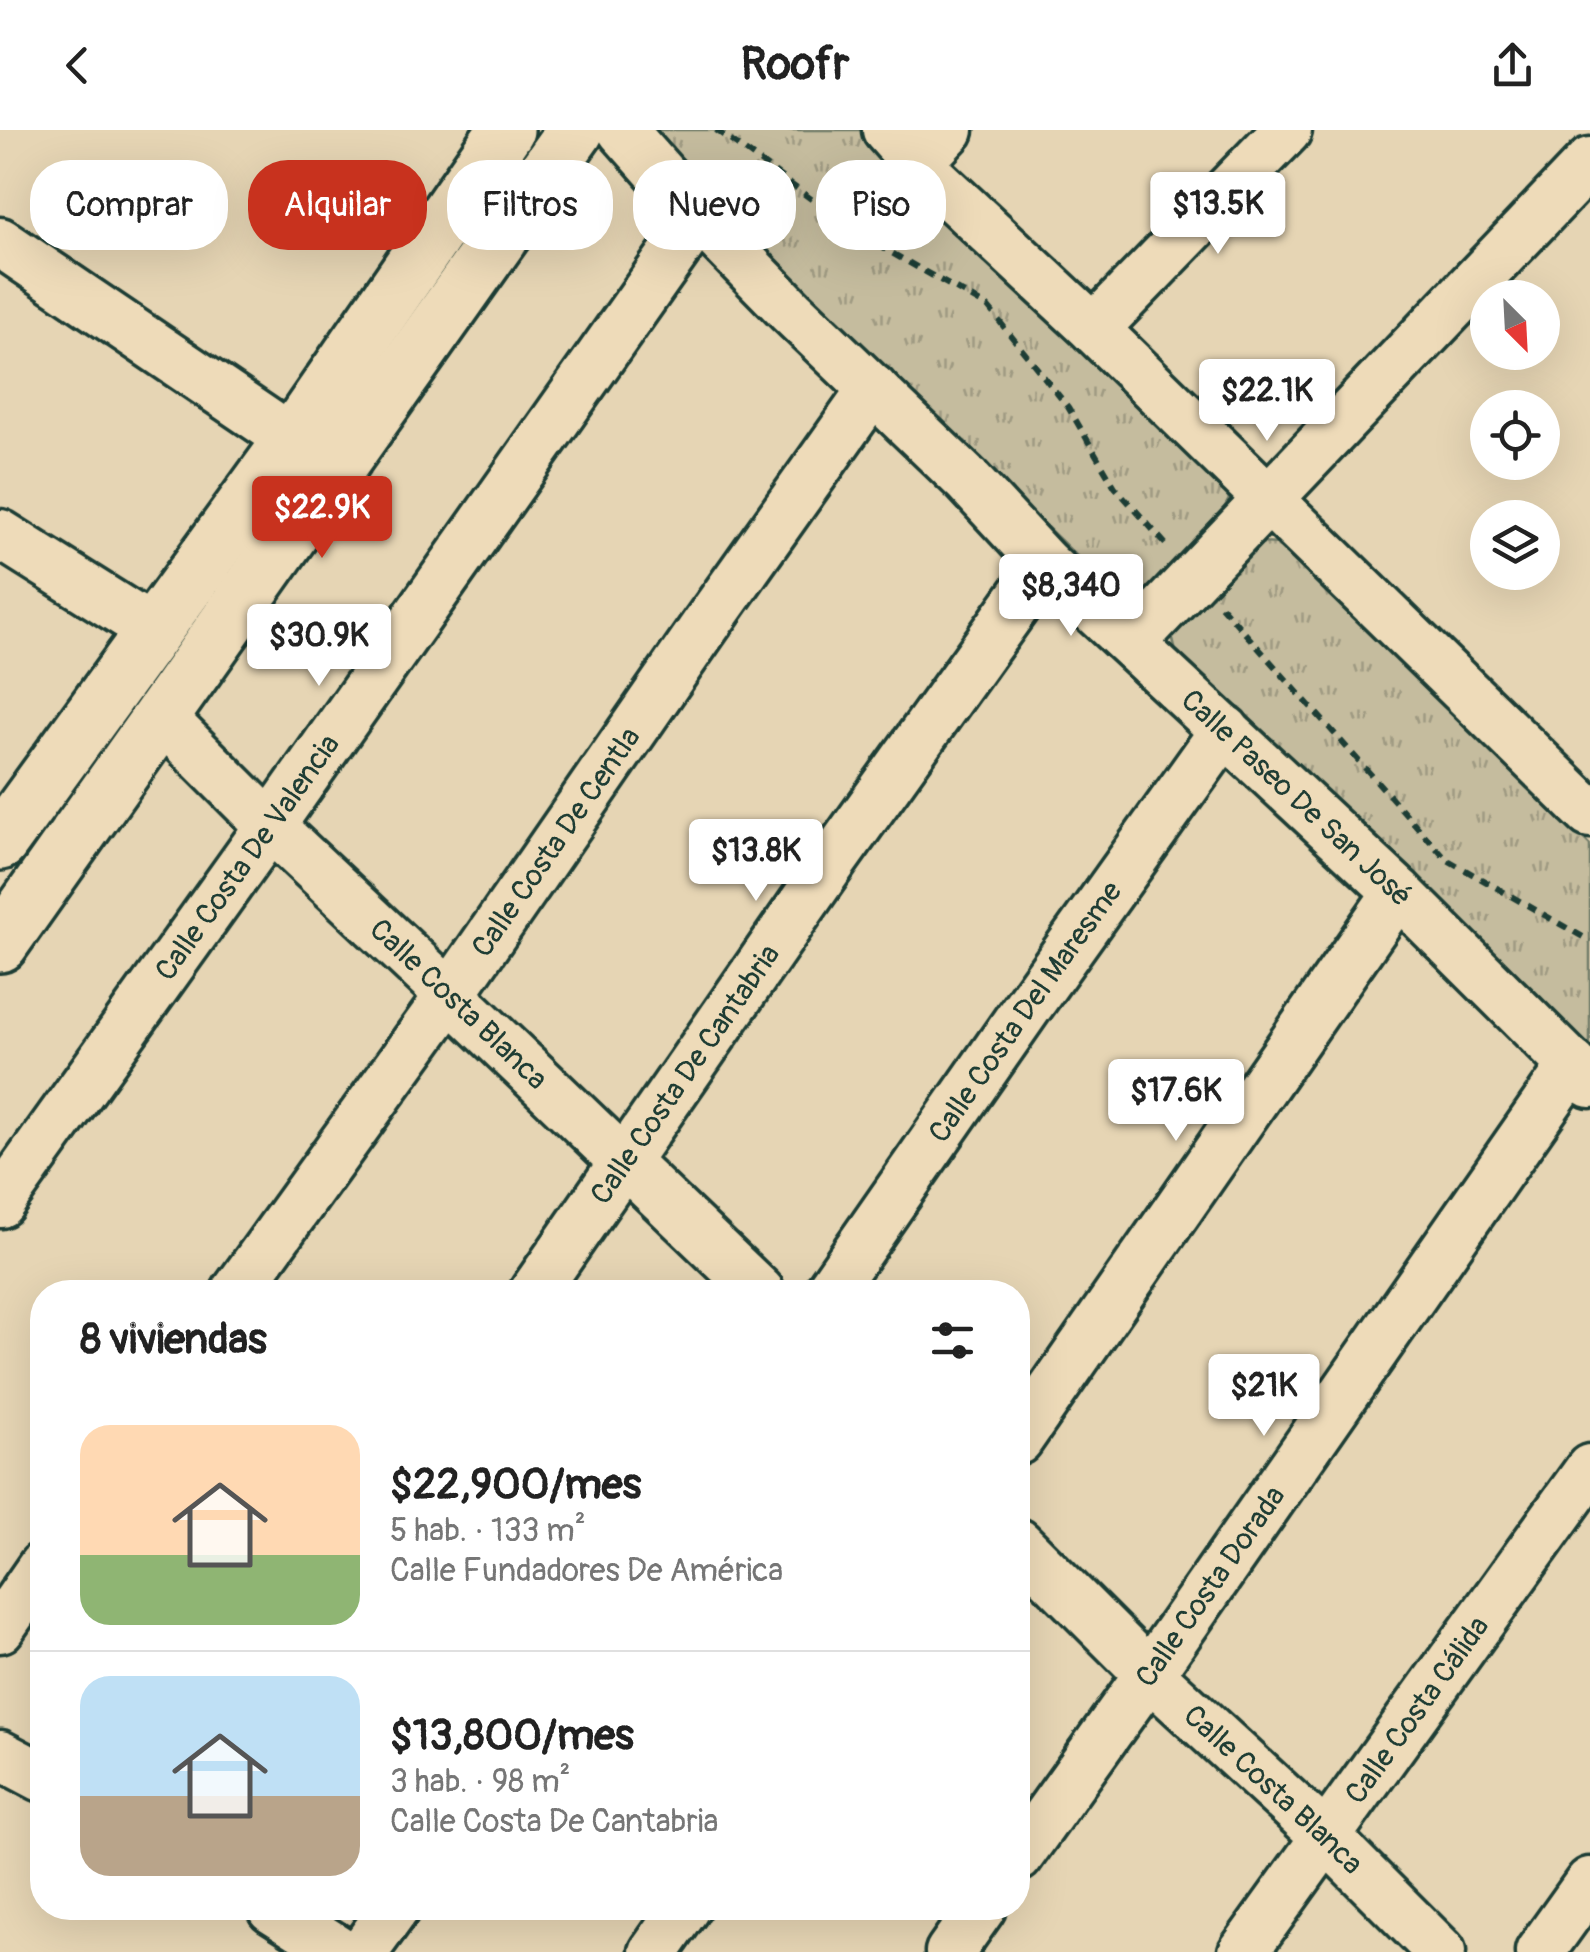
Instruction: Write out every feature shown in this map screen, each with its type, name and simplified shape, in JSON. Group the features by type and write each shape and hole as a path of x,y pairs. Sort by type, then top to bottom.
{"main road":[{"path":"3,830 154,632 292,440 506,130"},
{"path":"0,944 576,130"}],"street":[{"name":"Calle Paseo De San José","path":"622,130 649,160"},
{"path":"949,130 902,147 1590,814"},
{"path":"1094,329 1287,130"},
{"path":"1132,642 1590,162"},
{"path":"0,242 292,440"},
{"name":"Calle Costa De Valencia","path":"0,1204 676,250"},
{"name":"Calle Paseo De San José","path":"732,250 967,480 1046,564 1398,892 1582,1074"},
{"name":"Calle Costa De Centla","path":"245,1280 450,995 873,388"},
{"path":"0,534 154,632"},
{"name":"Calle Costa De Cantabria","path":"542,1280 834,859 1046,564"},
{"name":"Calle Costa Blanca","path":"160,716 270,826 747,1280"},
{"name":"Calle Costa Del Maresme","path":"837,1280 1225,730"},
{"path":"1030,1423 1398,892"},
{"name":"Calle Costa Dorada","path":"1030,1840 1582,1074"},
{"name":"Calle Costa Cálida","path":"1243,1952 1590,1469"},
{"name":"Calle Costa Blanca","path":"1030,1556 1441,1952"},
{"path":"0,1628 30,1584"},
{"path":"0,1755 30,1770"},
{"path":"1540,1952 1590,1882"},
{"path":"291,1920 341,1952"},
{"path":"363,1952 386,1920"},
{"path":"654,1952 677,1920"},
{"path":"950,1952 973,1920"}],"path":[{"path":"716,130 864,238 988,307 1068,407 1115,486 1446,859 1590,941"}],"green space":[{"path":"636,130 862,130 893,160 816,160 816,250 946,250 946,211 1218,475 1229,499 1215,525 1142,598 1111,589 760,250 796,250 796,160 667,160"},
{"path":"1256,543 1281,544 1590,845 1590,1060 1197,683 1176,652 1171,631"}]}
